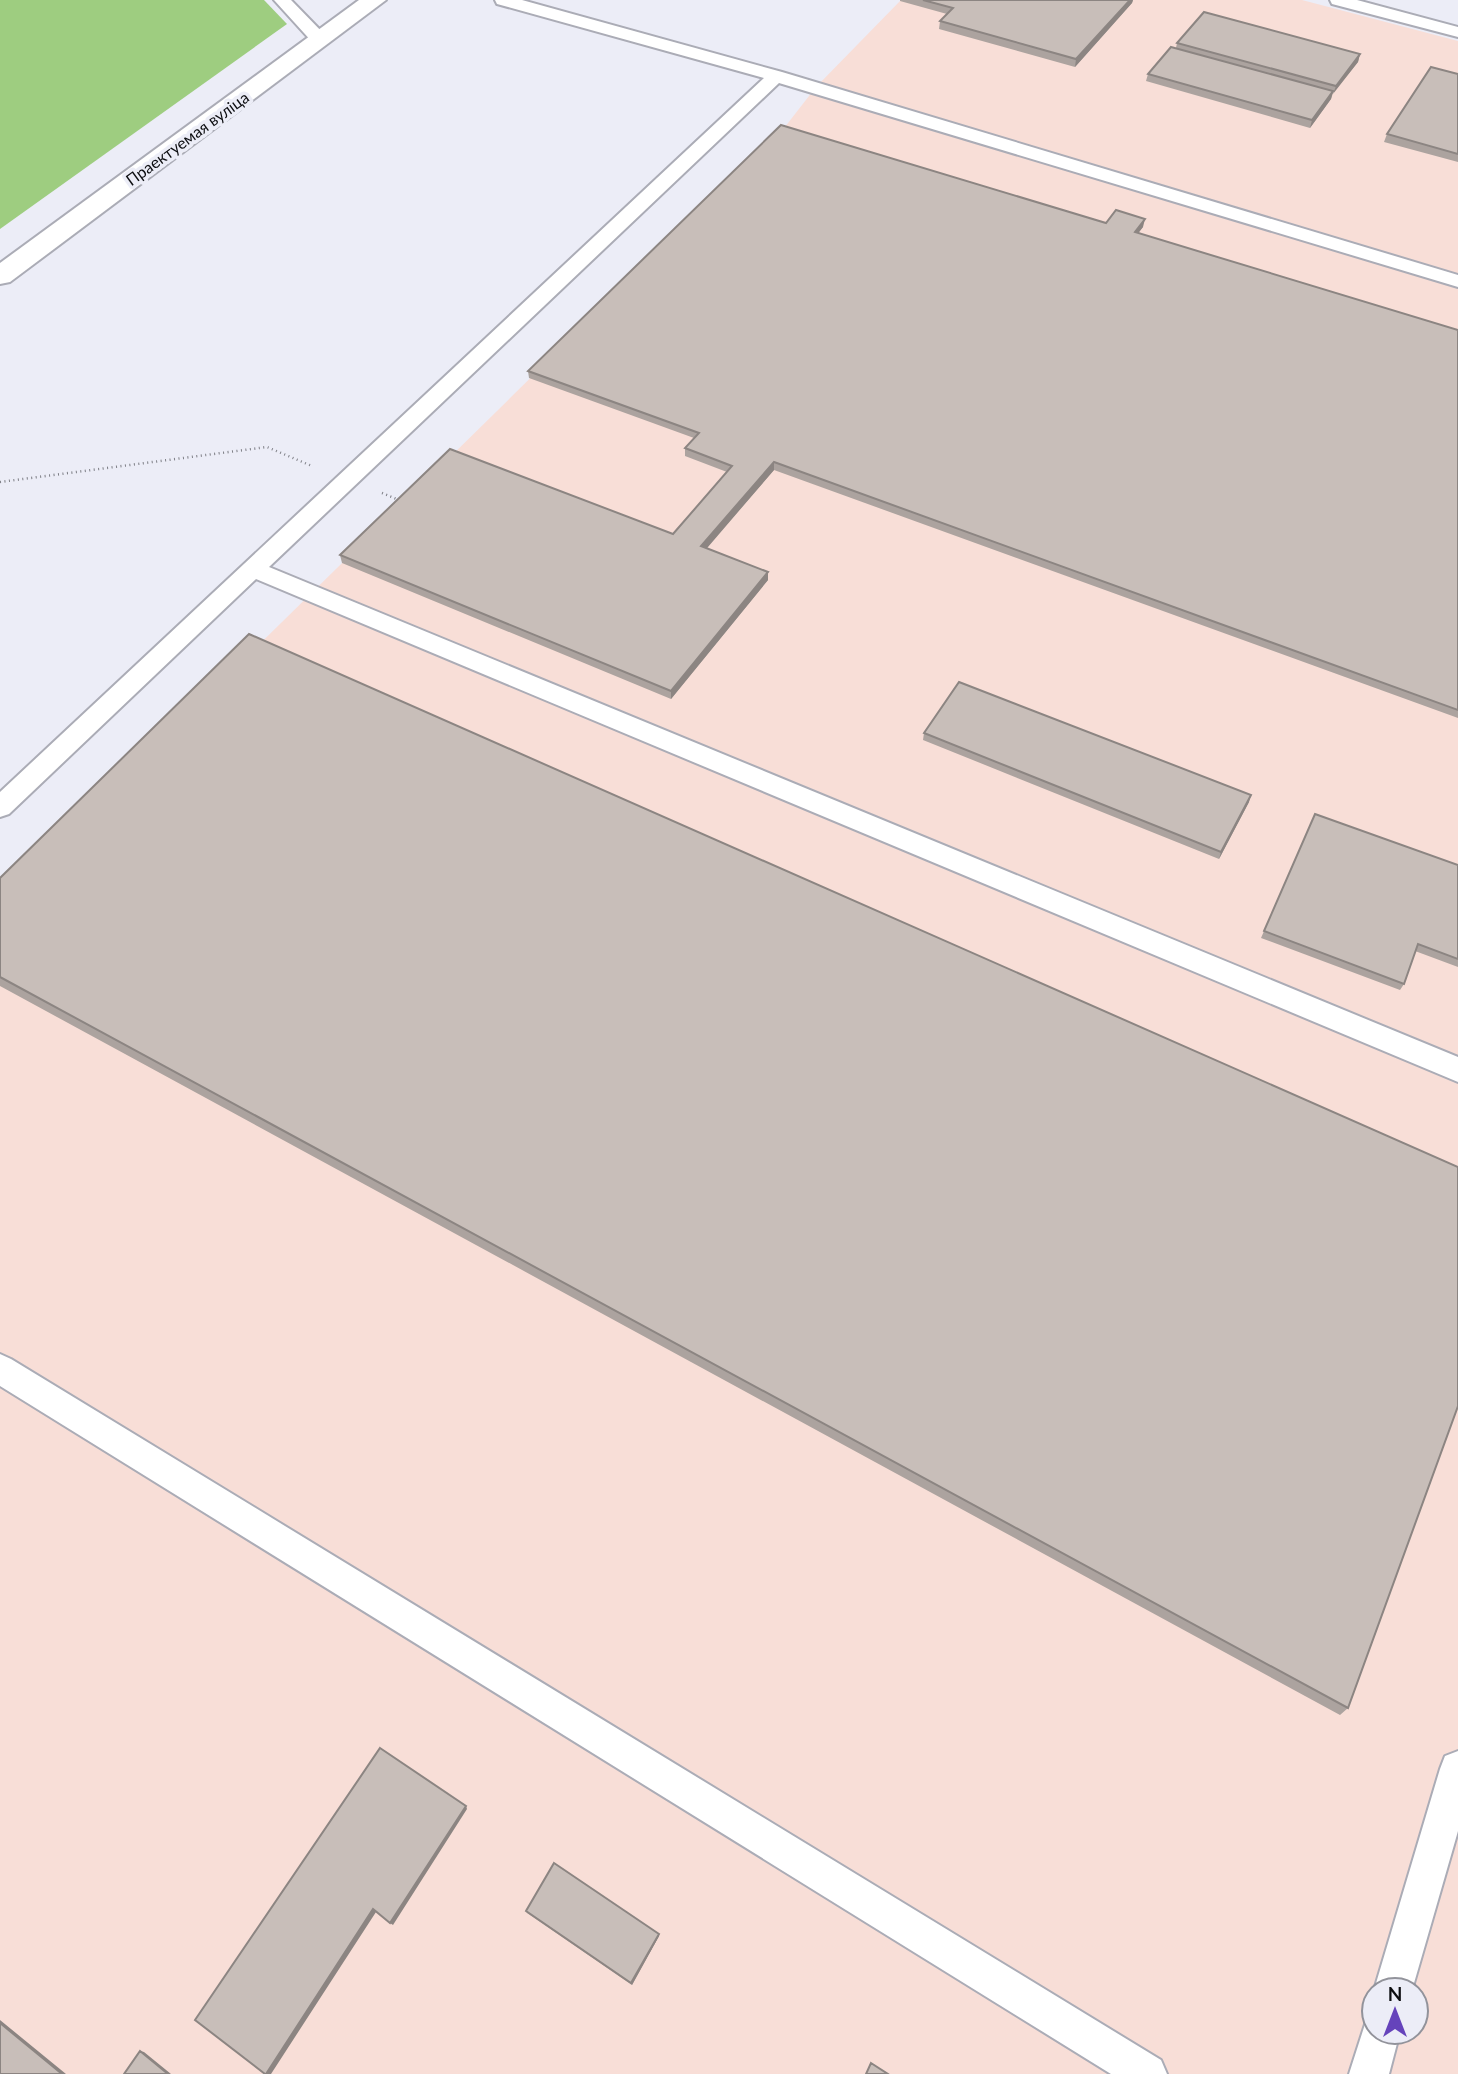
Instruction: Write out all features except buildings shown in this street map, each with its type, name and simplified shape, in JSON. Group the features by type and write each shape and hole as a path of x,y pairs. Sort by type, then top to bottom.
{"street":[{"name":"Праектуемая вуліца","path":"0,276 374,0"}],"lane":[{"path":"282,0 320,40"},
{"path":"503,0 776,76 1458,281"},
{"path":"1338,0 1458,32"},
{"path":"0,807 776,76"},
{"path":"252,569 1458,1070"},
{"path":"0,1369 1147,2074"},
{"path":"1397,1976 1458,1769"},
{"path":"1369,2074 1377,2046"}],"path":[{"path":"0,482 267,447 404,502"}],"shaded area":[{"path":"901,0 1302,0 1458,41 1458,2074 0,2074 0,899 781,132 816,87"}],"green space":[{"path":"0,0 264,0 287,24 0,229"}]}
